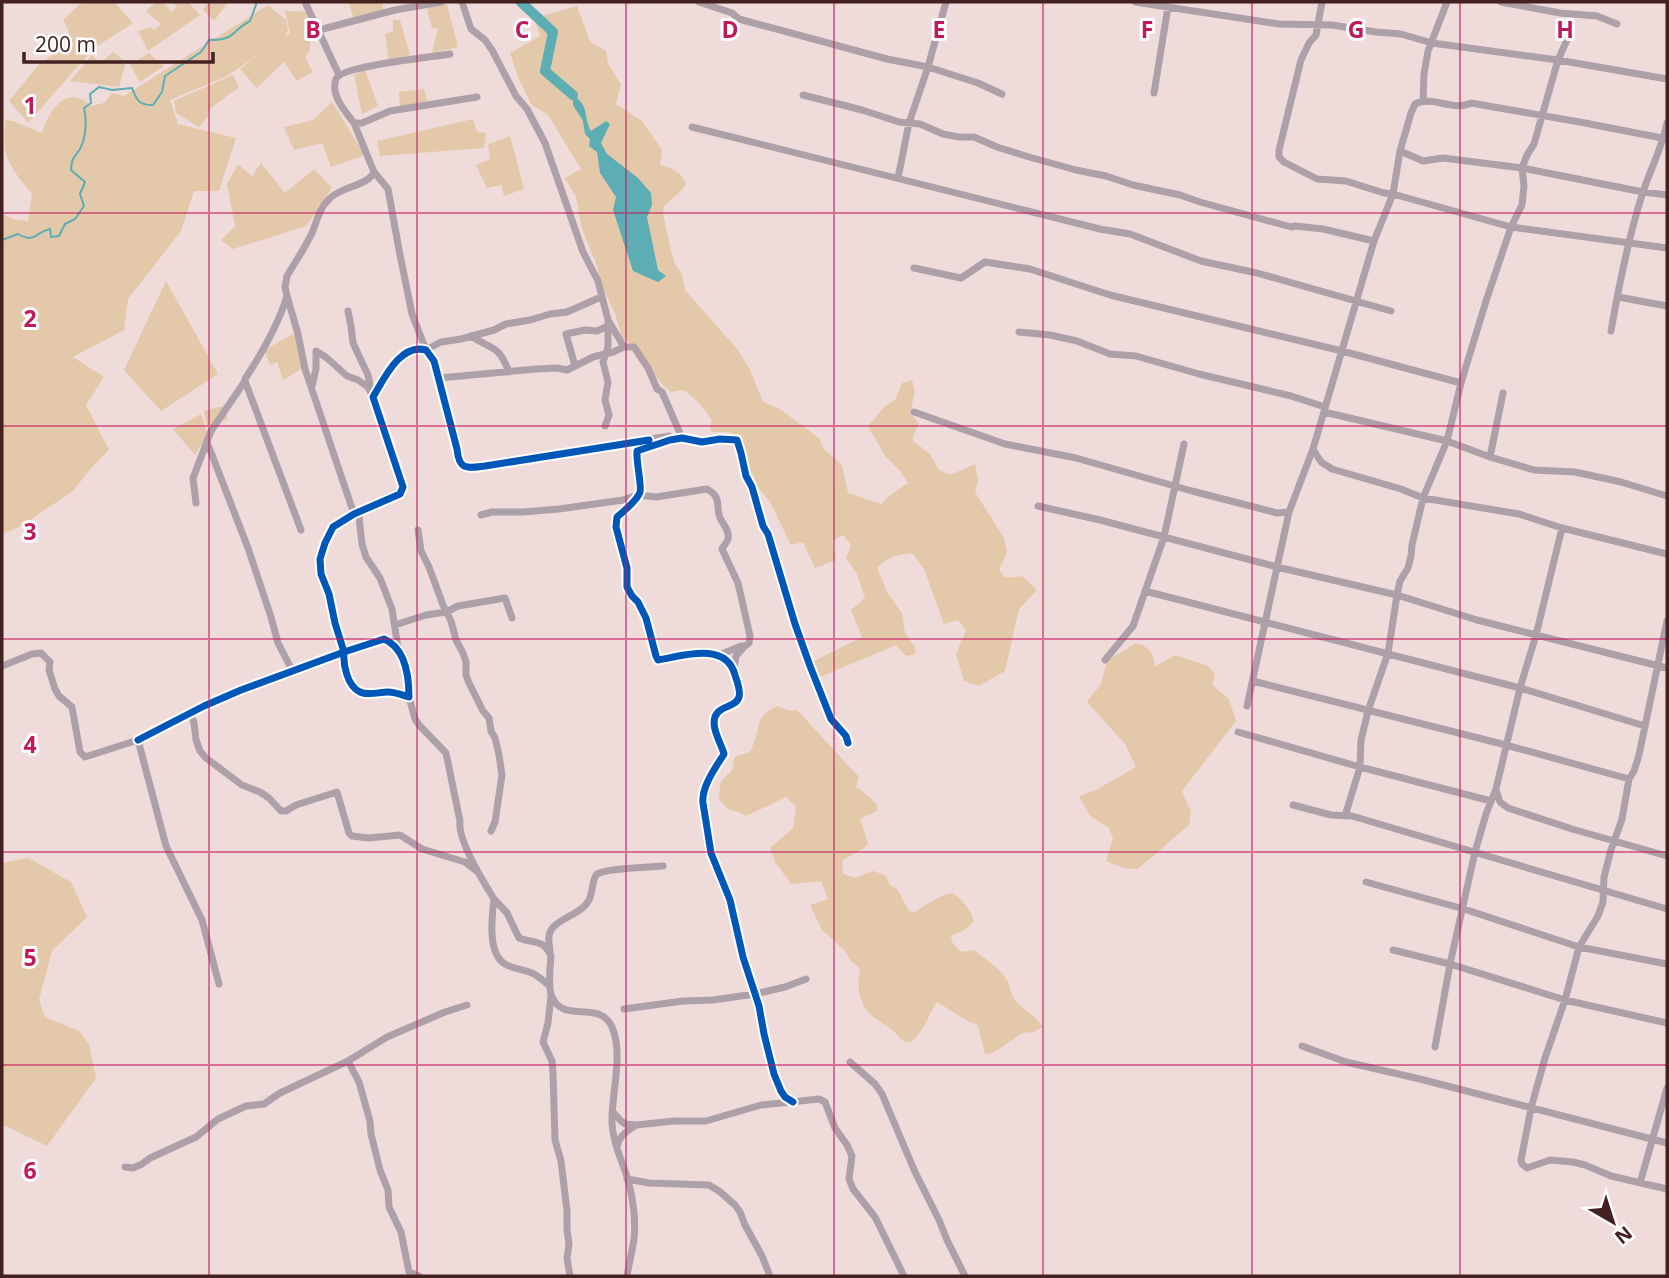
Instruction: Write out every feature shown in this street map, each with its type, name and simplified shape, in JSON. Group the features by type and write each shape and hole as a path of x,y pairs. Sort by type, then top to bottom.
{"street":[{"path":"304,2 339,75"},
{"path":"319,30 394,10 441,2"},
{"path":"461,2 471,29 485,40 545,143 583,252 598,281 607,324 608,347 603,362 608,382 605,400 609,415 605,426"},
{"path":"699,2 732,13 739,19 928,68 978,83 1002,94"},
{"path":"898,178 909,123 946,2"},
{"path":"1135,2 1279,24 1332,25 1401,34 1432,43 1558,60 1667,79"},
{"path":"1322,2 1316,35 1304,54 1279,150 1279,158 1284,162 1317,179 1346,181 1511,227 1667,248"},
{"path":"1423,101 1428,51 1447,2"},
{"path":"1501,2 1560,13 1597,16 1616,24"},
{"path":"1154,93 1168,7"},
{"path":"1345,816 1360,767 1361,740 1368,711 1388,653 1400,582 1412,556 1423,498 1447,441 1461,383 1490,288 1511,227 1522,205 1522,167 1534,144 1558,60 1567,40"},
{"path":"450,54 372,64 339,75 335,81 337,98 354,123 374,172 388,189 412,314 426,350 434,361 461,465 465,467 507,463 681,436 702,442 737,440 746,476 768,534 810,666 831,719 846,736 848,743"},
{"path":"803,95 899,122 920,124 943,134 974,137 1053,164 1291,226 1323,229 1374,241"},
{"path":"354,123 362,123 390,111 477,97"},
{"path":"1247,706 1289,512 1313,449 1374,241 1393,194 1400,151 1415,104 1423,101 1464,107 1471,103 1666,139"},
{"path":"1611,331 1628,243 1643,192 1666,139 1667,123"},
{"path":"692,127 1130,234 1201,261 1257,273 1391,312"},
{"path":"1400,151 1423,161 1443,158 1522,167 1667,195"},
{"path":"374,172 371,179 346,188 325,203 312,233 287,275 287,296 312,391 354,514 359,517 359,530 366,557 380,578 392,609 399,651 408,675 409,697 415,719 446,753 461,835 478,872 494,899 507,913 519,938 544,945 551,956"},
{"path":"914,268 961,278 985,262 1030,269 1110,295 1342,351 1461,383"},
{"path":"196,503 193,478 211,431 245,382 279,318 287,296"},
{"path":"1618,297 1667,306"},
{"path":"373,397 394,362 418,348 426,350 441,342 494,330 506,324 567,312 601,298"},
{"path":"348,311 353,343 368,375 403,487 400,494 354,514 333,527 320,559 321,574 344,652 347,675 352,684 359,692 396,693 409,697"},
{"path":"607,324 624,347"},
{"path":"575,366 566,334 585,330 597,331 607,324"},
{"path":"1019,332 1077,341 1110,354 1136,356 1291,396 1324,410 1447,441 1534,470 1575,472 1667,496"},
{"path":"471,336 496,349 509,372"},
{"path":"439,378 536,369 567,370 593,357 624,347 634,347 648,368 657,389 662,392 681,436"},
{"path":"312,391 316,351 347,376 368,387 373,397"},
{"path":"245,382 301,530"},
{"path":"1490,457 1503,393"},
{"path":"914,412 1005,443 1076,458 1277,513 1289,512"},
{"path":"681,436 637,451 641,488 638,495 617,517 616,527 627,568 627,587 646,618 658,660 711,653 734,670"},
{"path":"207,442 248,548 278,643 293,672"},
{"path":"1105,660 1133,626 1164,537 1184,444"},
{"path":"1313,449 1321,462 1332,469 1423,498 1519,514 1562,528 1667,554"},
{"path":"481,515 492,512 559,509 623,500 638,495 656,497 708,489 719,503 719,516 728,533 728,540 722,549 741,591 750,636 749,643 736,656 734,670 739,698 732,705 722,708 715,717 714,726 724,754 702,796 711,853 730,900 743,957 759,1006 776,1082 785,1097 793,1102"},
{"path":"1038,506 1397,595 1477,620 1667,668"},
{"path":"1435,1047 1475,852 1496,789 1562,528"},
{"path":"418,530 421,551 463,653 468,683 489,719 501,762 499,796 491,831"},
{"path":"1145,591 1520,688 1645,726"},
{"path":"395,625 472,603 505,598 512,618"},
{"path":"1667,621 1634,771 1629,779 1622,819 1604,877 1604,902 1579,947 1531,1108 1521,1160 1525,1167 1531,1168 1550,1160 1573,1162 1611,1176 1667,1189"},
{"path":"2,666 37,653 41,653 50,662 49,670 55,689 72,707 80,752 85,757 138,740 242,690 344,652 384,639 392,642 399,651"},
{"path":"717,656 745,646"},
{"path":"1252,681 1629,779"},
{"path":"191,713 196,740 205,758 242,785 269,798 281,811 337,792 352,836 369,838 400,835 422,849 465,862 478,872"},
{"path":"1238,732 1491,801"},
{"path":"138,740 166,846 202,920 219,984"},
{"path":"1496,789 1500,802 1508,808 1667,856"},
{"path":"1293,805 1331,815 1352,816 1667,909"},
{"path":"570,1276 567,1258 567,1210 561,1161 555,1140 552,1061 543,1042 551,990 548,937 559,922 585,906 598,874 663,866"},
{"path":"1366,882 1464,909 1579,947 1666,963 1667,952"},
{"path":"494,899 493,937 497,956 503,963 531,972 551,990 559,1007 571,1012 601,1014 614,1033 617,1063 612,1111 614,1142 630,1193 634,1238 627,1276"},
{"path":"1392,950 1450,964 1565,1000 1667,1023"},
{"path":"624,1010 755,994 785,988 806,979"},
{"path":"125,1167 133,1168 197,1137 218,1119 246,1106 264,1104 348,1061 387,1037 467,1005"},
{"path":"1302,1046 1346,1062 1667,1143"},
{"path":"348,1061 359,1082 380,1170 388,1189 389,1207 401,1233 409,1272 419,1276"},
{"path":"850,1062 875,1084 882,1094 922,1187 965,1276"},
{"path":"1640,1183 1667,1088"},
{"path":"612,1111 625,1124 706,1121 761,1105 820,1099 825,1102 835,1128 852,1157 849,1179 853,1189 875,1217 904,1276"},
{"path":"616,1150 623,1134 636,1125"},
{"path":"627,1179 649,1183 709,1185 719,1191 740,1212 770,1276"}],"shaded area":[{"path":"82,2 114,2 133,23 93,49 28,123 9,101 41,62 71,44 63,20"},
{"path":"156,2 164,2 171,12 177,7 173,2 188,2 200,15 148,51 138,31 151,27 154,30 161,24 146,11"},
{"path":"208,2 228,2 214,21 203,10"},
{"path":"349,2 382,2 384,12 353,17"},
{"path":"447,4 458,47 432,53 438,28 432,28 426,6"},
{"path":"268,5 286,20 288,31 283,39 290,33 285,11 311,12 310,50 305,58 313,72 297,81 284,62 257,88 240,69 259,54 227,76 170,100 178,124 236,138 219,191 194,191 181,231 128,299 124,330 73,357 104,377 86,405 109,450 73,491 21,526 2,534 2,214 16,220 28,221 32,194 18,177 6,153 6,120 42,133 54,108 67,98 74,97 91,106 104,103 112,93 124,96"},
{"path":"577,6 590,41 606,51 608,64 621,84 616,104 642,121 662,150 660,164 676,171 686,184 664,206 663,213 671,251 682,274 685,290 738,350 750,370 763,402 780,409 819,438 824,449 842,465 848,493 881,504 908,483 885,456 868,426 885,406 895,400 902,383 912,380 915,391 910,413 919,423 912,440 930,454 939,470 950,475 975,464 978,481 975,492 1004,538 1007,553 999,569 1005,578 1022,576 1037,590 1019,609 1005,671 979,686 964,681 956,654 966,630 958,620 944,624 924,569 912,553 893,557 877,568 888,594 902,613 905,633 915,647 915,654 906,656 896,645 820,677 814,661 862,637 851,610 865,598 857,574 846,558 851,545 843,535 832,541 836,560 815,568 803,542 791,545 770,502 758,487 734,435 729,432 712,432 712,421 692,396 683,390 671,392 637,350 622,338 582,229 576,197 565,178 581,169 548,115 531,104 518,77 510,53 540,36 536,24 543,16"},
{"path":"393,20 400,20 410,55 389,62 385,34 393,31"},
{"path":"113,52 126,62 119,87 70,81 92,55 100,63"},
{"path":"149,53 164,66 140,82 130,65"},
{"path":"365,70 378,106 362,114 354,75"},
{"path":"233,75 239,87 211,108 199,127 176,113 174,101"},
{"path":"424,89 427,101 400,107 399,92"},
{"path":"332,102 365,155 331,167 322,143 294,150 284,127 313,120"},
{"path":"473,119 477,132 486,133 484,148 380,156 377,141"},
{"path":"510,136 524,189 504,196 501,185 487,188 476,165 490,159 488,144"},
{"path":"261,163 285,193 314,169 332,188 306,226 233,249 221,240 235,226 227,184 238,164 252,176"},
{"path":"166,281 218,374 161,411 124,370"},
{"path":"297,332 303,368 283,380 277,362 270,365 264,350"},
{"path":"222,406 228,419 207,427 204,411"},
{"path":"201,414 208,435 195,455 173,429"},
{"path":"1136,643 1150,651 1155,667 1175,655 1208,666 1215,674 1212,685 1229,699 1236,721 1182,791 1191,812 1189,825 1138,869 1127,869 1106,861 1113,839 1109,828 1090,816 1079,796 1096,790 1136,767 1125,744 1087,702 1101,684 1107,661"},
{"path":"777,706 791,711 797,710 859,777 856,788 877,804 877,811 860,819 868,843 842,862 843,874 856,878 873,871 885,875 890,885 897,889 909,911 915,912 947,894 955,895 969,909 974,922 951,936 952,942 961,952 974,950 996,967 1007,980 1015,1000 1043,1027 1031,1033 1025,1032 993,1053 985,1054 976,1024 937,1002 921,1031 909,1042 902,1040 866,1009 859,992 860,968 822,930 810,905 828,899 821,881 791,884 775,862 770,848 793,828 796,807 786,797 746,816 728,809 719,800 721,784 732,771 734,758 751,750 761,718"},
{"path":"28,858 71,882 87,917 52,951 39,1000 45,1017 79,1031 89,1044 96,1078 47,1146 2,1126 2,863"}],"water":[{"path":"573,95 582,103 591,131 606,121 610,124 601,143 607,154 638,178 651,193 652,205 647,217 658,270 666,276 658,282 633,271 613,210 616,197 600,173 597,152 589,146 590,139 585,134 583,121 573,105"}],"waterway":[{"path":"2,240 18,234 32,238 50,229 51,237 59,236 65,224 75,219 84,206 80,194 85,182 71,170 73,159 84,140 84,108 91,103 90,94 99,87 112,90 132,88 139,101 153,105 162,92 165,76 201,52 209,40 229,37 250,21 257,2"},
{"path":"521,2 553,32 545,71 573,95"}],"cycle path":[{"path":"138,740 241,690 344,652 347,674 352,685 360,692 391,692 409,697 404,664 391,643 384,639 344,652 321,574 320,559 333,527 354,514 400,494 403,487 373,397 394,364 408,352 426,350 434,361 462,465 485,466 649,440"},
{"path":"793,1102 785,1097 774,1074 759,1006 743,957 730,900 711,853 703,803 707,784 724,754 715,731 715,717 720,710 737,701 738,686 730,664 713,654 691,654 658,660 656,656 646,618 627,587 627,568 616,527 617,517 640,492 637,451 682,438 702,442 737,440 746,476 768,534 810,666 831,719 846,736 848,743"}]}
